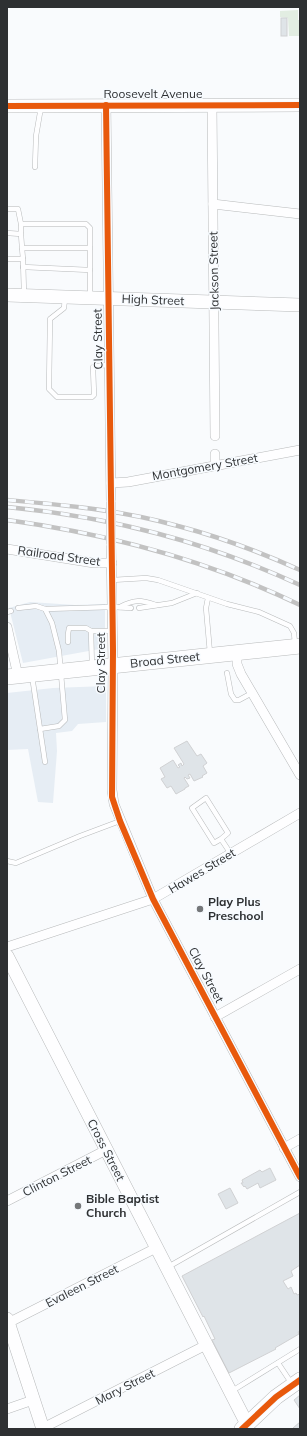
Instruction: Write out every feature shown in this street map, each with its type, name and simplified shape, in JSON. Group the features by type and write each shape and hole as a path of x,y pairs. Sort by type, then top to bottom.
{"main road":[{"name":"Roosevelt Avenue","path":"7,106 300,105"},
{"name":"High Street","path":"7,295 300,305"},
{"name":"Broad Street","path":"19,676 298,646"},
{"name":"Cross Street","path":"7,956 230,1392 246,1427"},
{"path":"8,1321 43,1429"},
{"path":"246,1427 272,1401 296,1383"}],"street":[{"name":"Clay Street","path":"106,105 111,544 112,580 116,607 112,631 112,790 114,804 153,899 300,1177"},
{"name":"Jackson Street","path":"212,105 215,436"},
{"path":"213,204 300,214"},
{"name":"Montgomery Street","path":"111,483 128,482 300,450"},
{"path":"215,454 215,466"},
{"name":"Railroad Street","path":"7,549 94,563 112,563"},
{"path":"7,626 19,676"},
{"path":"237,652 238,668 300,775"},
{"name":"Hawes Street","path":"7,947 153,899 300,813"},
{"path":"215,1017 300,969"},
{"path":"284,1148 300,1139"},
{"name":"Clinton Street","path":"7,1201 106,1150"},
{"name":"Evaleen Street","path":"8,1321 156,1248"},
{"name":"Mary Street","path":"43,1429 206,1345"},
{"path":"7,1409 33,1400"}],"lane":[{"path":"35,166 36,136 41,106"},
{"path":"7,209 18,209 22,224 23,296"},
{"path":"22,224 86,224 90,228 90,299"},
{"path":"7,233 22,234"},
{"path":"22,248 90,248"},
{"path":"7,259 23,259"},
{"path":"23,267 90,270"},
{"path":"65,298 64,308 50,319 49,389 57,397 92,397 94,395 93,367 109,365"},
{"path":"112,580 152,579 227,604 259,612 290,626 298,646"},
{"path":"139,608 172,603 197,593"},
{"path":"208,598 206,608 210,655"},
{"path":"116,607 129,602 142,600 157,605"},
{"path":"18,608 36,606 45,609 131,608"},
{"path":"40,729 59,726 65,720 59,651 52,623 45,609"},
{"path":"68,642 70,628 86,628 92,631 112,631"},
{"path":"92,631 92,668"},
{"path":"227,673 231,694 234,700 239,700 252,693"},
{"path":"19,676 40,729 45,762"},
{"path":"206,798 228,833 221,839 214,843 192,808 206,798"},
{"path":"7,861 16,863 120,821"},
{"path":"221,839 231,854"},
{"path":"167,1268 300,1192"},
{"path":"230,1392 300,1349"},
{"path":"278,1363 296,1383"}],"shaded area":[{"path":"298,10 298,20 300,20 300,36 289,36 288,18 280,17 280,11"},
{"path":"30,602 75,605 105,604 105,648 23,663 9,608"},
{"path":"106,686 106,722 78,724 72,731 56,733 57,751 53,803 38,802 28,749 7,750 7,693 53,688"}],"building":[{"path":"281,18 287,18 287,36 281,36"},
{"path":"187,741 197,756 201,754 207,763 203,766 207,773 202,776 203,777 194,781 190,774 188,775 190,778 187,779 185,777 184,778 189,786 176,794 171,786 167,788 161,779 165,777 160,768 173,760 178,768 180,767 178,765 181,763 182,766 184,764 174,748"},
{"path":"270,1168 276,1180 260,1188 258,1183 247,1189 241,1183 243,1183 242,1180 260,1170 262,1172"},
{"path":"230,1188 238,1203 226,1209 218,1194"},
{"path":"300,1213 300,1265 291,1271 293,1276 283,1281 288,1289 291,1287 294,1294 300,1294 299,1334 275,1348 276,1349 229,1373 212,1340 215,1339 204,1316 203,1317 182,1276"},
{"path":"300,1395 300,1409 294,1400"},
{"path":"300,1422 300,1429 293,1428"}],"railway":[{"path":"7,500 93,509 157,520 225,540 300,570"},
{"path":"7,507 83,517 156,533 228,556 264,569 300,585"},
{"path":"7,520 83,533 157,551 229,575 300,605"}],"cycle path":[{"path":"106,105 113,650 112,797 120,821 153,899 300,1177"},
{"path":"7,106 300,105"},
{"path":"242,1429 276,1397 300,1380"}],"place":[{"name":"Play Plus Preschool","path":"200,909"},
{"name":"Bible Baptist Church","path":"78,1206"}]}
